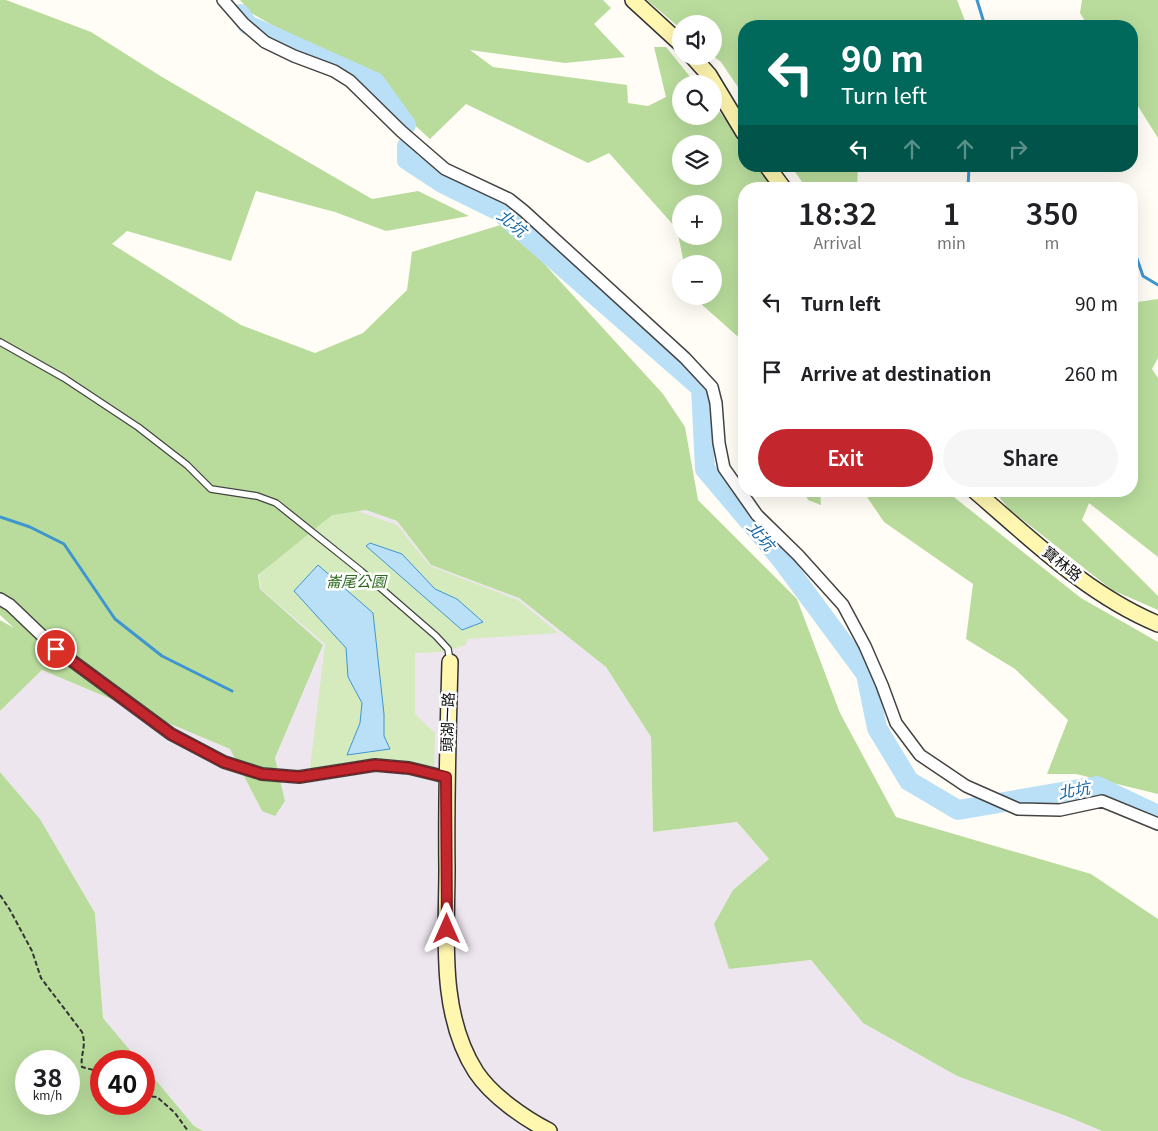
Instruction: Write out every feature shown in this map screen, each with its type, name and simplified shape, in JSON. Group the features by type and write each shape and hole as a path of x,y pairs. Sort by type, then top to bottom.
{"street":[{"path":"223,0 244,24 265,42 294,56 334,71 350,81 401,131 445,169 509,199 685,358 712,387 716,402 719,443 724,468 738,488"},
{"path":"633,0 672,36"},
{"path":"700,65 709,74 738,123"},
{"path":"744,497 757,515 798,555 843,606 865,646 896,723 920,756 966,786 1018,809 1060,810 1102,801 1158,824"},
{"name":"寶林路","path":"982,497 1091,588 1136,615 1158,624"},
{"path":"0,599 56,649 171,734 224,762 262,774 299,777 375,765 409,768 446,777"},
{"name":"頭湖一路","path":"450,662 446,777 447,965 451,1005 458,1035 476,1072 502,1100 529,1120 549,1131"}],"lane":[{"path":"0,342 64,378 138,427 187,465 212,489 257,496 276,503 361,571 436,636 448,649 450,662"}],"path":[{"path":"0,895 32,951 41,978 82,1032 85,1041 81,1062 82,1068 90,1070"},
{"path":"155,1097 175,1113 188,1131"}],"shaded area":[{"path":"366,510 397,521 431,565 519,598 606,667 651,737 653,832 737,822 769,859 733,890 729,969 811,960 863,1023 957,1076 1102,1131 203,1131 194,1126 155,1079 155,1050 130,1050 103,1018 95,913 40,819 0,772 0,711 42,670 230,749 262,811 285,801 275,758 323,645 260,589 258,575 332,515"}],"green space":[{"path":"0,0 6,0 91,32 162,77 372,199 418,191 469,216 386,231 335,212 256,191 231,261 127,231 112,244 241,325 315,353 363,333 407,290 412,252 507,223 663,394 685,427 698,500 797,599 840,713 896,817 1091,874 1158,919 1158,1131 1102,1131 957,1076 863,1023 811,960 729,969 714,924 733,890 769,859 737,822 653,832 651,737 606,667 519,598 431,565 397,521 366,510 332,515 258,575 260,589 323,645 275,758 285,801 275,816 262,811 230,749 42,670 0,711 0,620 14,628 0,615"},
{"path":"240,0 603,0 611,8 594,24 625,57 565,63 470,50 493,67 627,85 628,103 648,106 666,97 654,47 666,47 672,54 672,65 681,65 689,75 672,75 672,125 722,125 722,115 738,135 738,172 763,172 769,182 738,182 738,337 702,305 722,305 722,255 682,255 680,245 722,245 722,195 672,195 672,223 609,153 588,163 466,104 430,139 357,73 251,13"},
{"path":"647,0 957,0 965,20 738,20 738,87 722,63 722,15 672,15 672,21"},
{"path":"1082,0 1158,0 1158,138 1138,106 1138,20 1084,20 1080,13"},
{"path":"795,172 858,172 857,182 802,182"},
{"path":"1158,299 1158,358 1152,369 1158,378 1158,557 1089,503 1082,520 1158,596 1158,610 1112,590 1009,509 999,497 1138,497 1138,302"},
{"path":"807,497 820,497 821,505 808,500"},
{"path":"867,497 954,497 1081,598 1158,642 1158,794 1076,774 1047,774 1068,720 1015,669 966,639 973,584 884,522"},
{"name":"崙尾公園","path":"337,504 397,525 430,566 518,600 558,633 467,639 466,645 442,652 415,653 415,714 435,733 434,778 373,767 313,779 310,768 325,644 261,589 259,575"},
{"path":"0,772 40,819 95,913 103,1018 130,1050 90,1050 90,1115 155,1115 155,1079 194,1126 203,1131 0,1131"}],"water":[{"path":"370,543 402,554 435,589 457,599 483,622 462,630 366,546"},
{"path":"318,565 373,613 384,714 384,736 390,749 347,755 360,723 362,703 348,677 346,648 294,591"}],"waterway":[{"path":"977,0 983,20"},
{"name":"北坑","path":"240,14 248,25 375,82 406,125"},
{"name":"北坑","path":"407,146 407,160 442,183 499,211 701,388 705,469 781,559 866,674 877,728 909,781 958,810 1097,786 1158,815"},
{"path":"968,182 969,172"},
{"path":"1138,262 1143,276 1158,285"},
{"path":"0,517 30,527 64,544 115,619 162,656 232,691"}],"route":[{"path":"56,649 171,734 224,762 262,774 299,777 375,765 409,768 446,777 447,929"}]}
